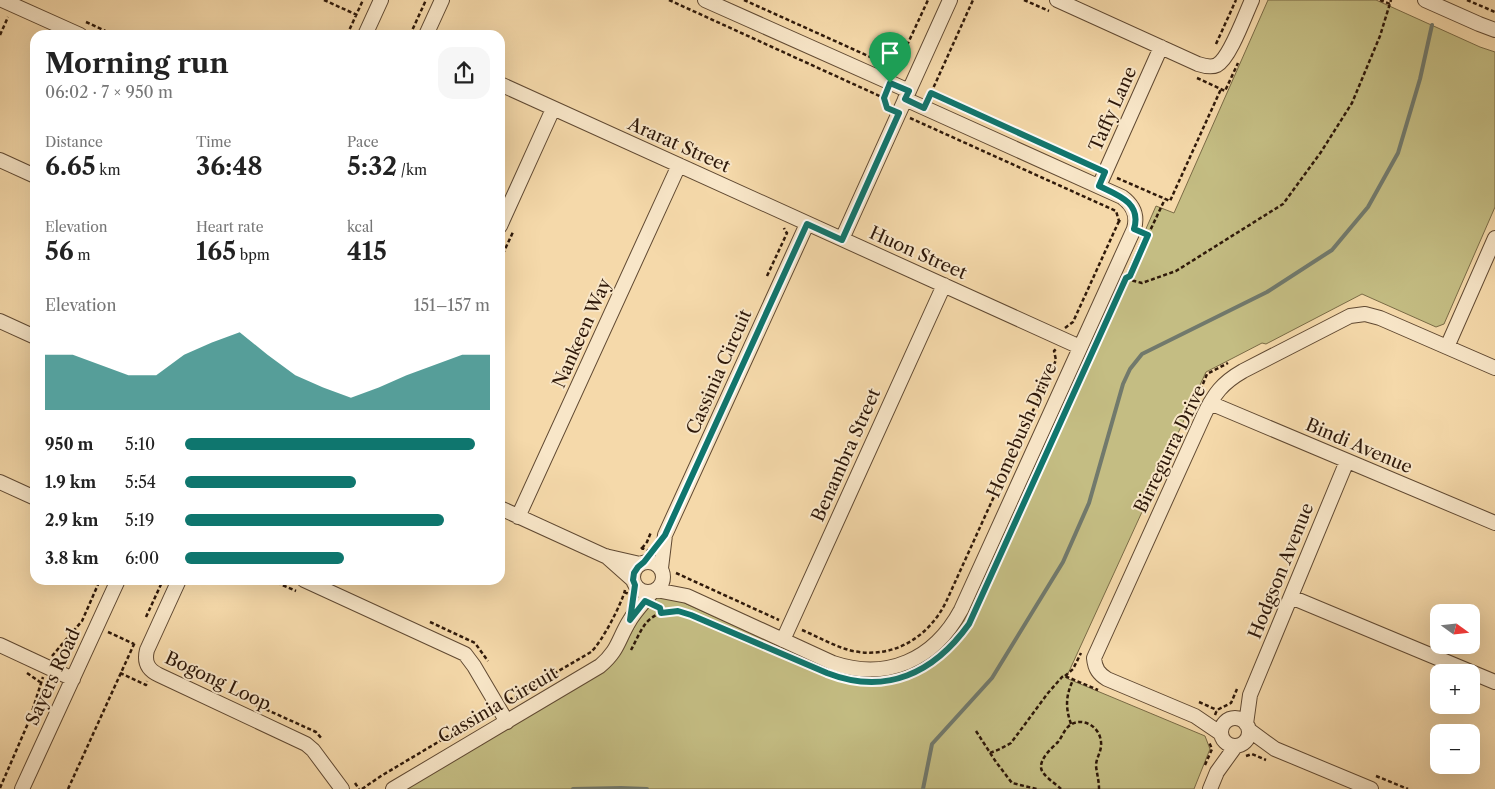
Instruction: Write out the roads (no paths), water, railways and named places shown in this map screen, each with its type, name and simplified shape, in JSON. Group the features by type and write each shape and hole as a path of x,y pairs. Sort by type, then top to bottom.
{"street":[{"path":"1,0 69,30"},
{"path":"367,30 381,0"},
{"path":"428,30 442,0"},
{"path":"705,0 890,83 924,108 1099,186"},
{"name":"Huon Street","path":"950,0 842,240 1080,347"},
{"path":"1057,0 1162,48 1211,67 1215,66 1228,52 1252,0"},
{"path":"1425,0 1495,30"},
{"name":"Taffy Lane","path":"1099,186 1162,48"},
{"name":"Ararat Street","path":"505,86 842,240"},
{"path":"505,215 553,109"},
{"path":"0,160 30,174"},
{"name":"Nankeen Way","path":"518,517 679,165"},
{"name":"Homebush Drive","path":"505,510 648,574 687,596 838,664 852,668 874,670 893,667 912,660 928,651 943,638 961,610 1134,229 1135,217 1132,206 1122,197 1099,186"},
{"name":"Cassinia Circuit","path":"393,789 600,666 611,656 630,620 665,535 807,224"},
{"path":"1447,348 1495,238"},
{"name":"Benambra Street","path":"783,640 944,286"},
{"name":"Birregurra Drive","path":"1196,716 1107,679 1099,673 1094,658 1216,393 1234,377 1350,316 1365,314 1380,318 1495,368"},
{"path":"0,321 30,335"},
{"name":"Bindi Avenue","path":"1210,403 1495,523"},
{"name":"Hodgson Avenue","path":"1236,749 1248,738 1250,695 1347,461"},
{"path":"0,482 30,496"},
{"name":"Sayers Road","path":"22,789 116,585"},
{"name":"Bogong Loop","path":"176,585 147,650 146,660 149,668 159,675 306,744 348,785"},
{"path":"301,586 464,654 474,666 507,722"},
{"path":"1291,597 1495,682"},
{"path":"0,645 73,679"},
{"name":"Hodgson Avenue","path":"1216,735 1222,726 1222,716 1250,695"},
{"path":"1196,716 1222,716 1240,719 1272,755"},
{"path":"1196,716 1216,735 1236,749 1272,755 1356,786 1371,789"},
{"path":"1216,735 1218,772"},
{"path":"1210,789 1218,772 1236,749"}],"waterway":[{"path":"923,789 932,744 992,678 1063,562 1089,503 1123,384 1130,369 1142,354 1267,292 1332,250 1368,207 1398,153 1420,79 1432,25"},
{"path":"573,789 647,789"}]}
